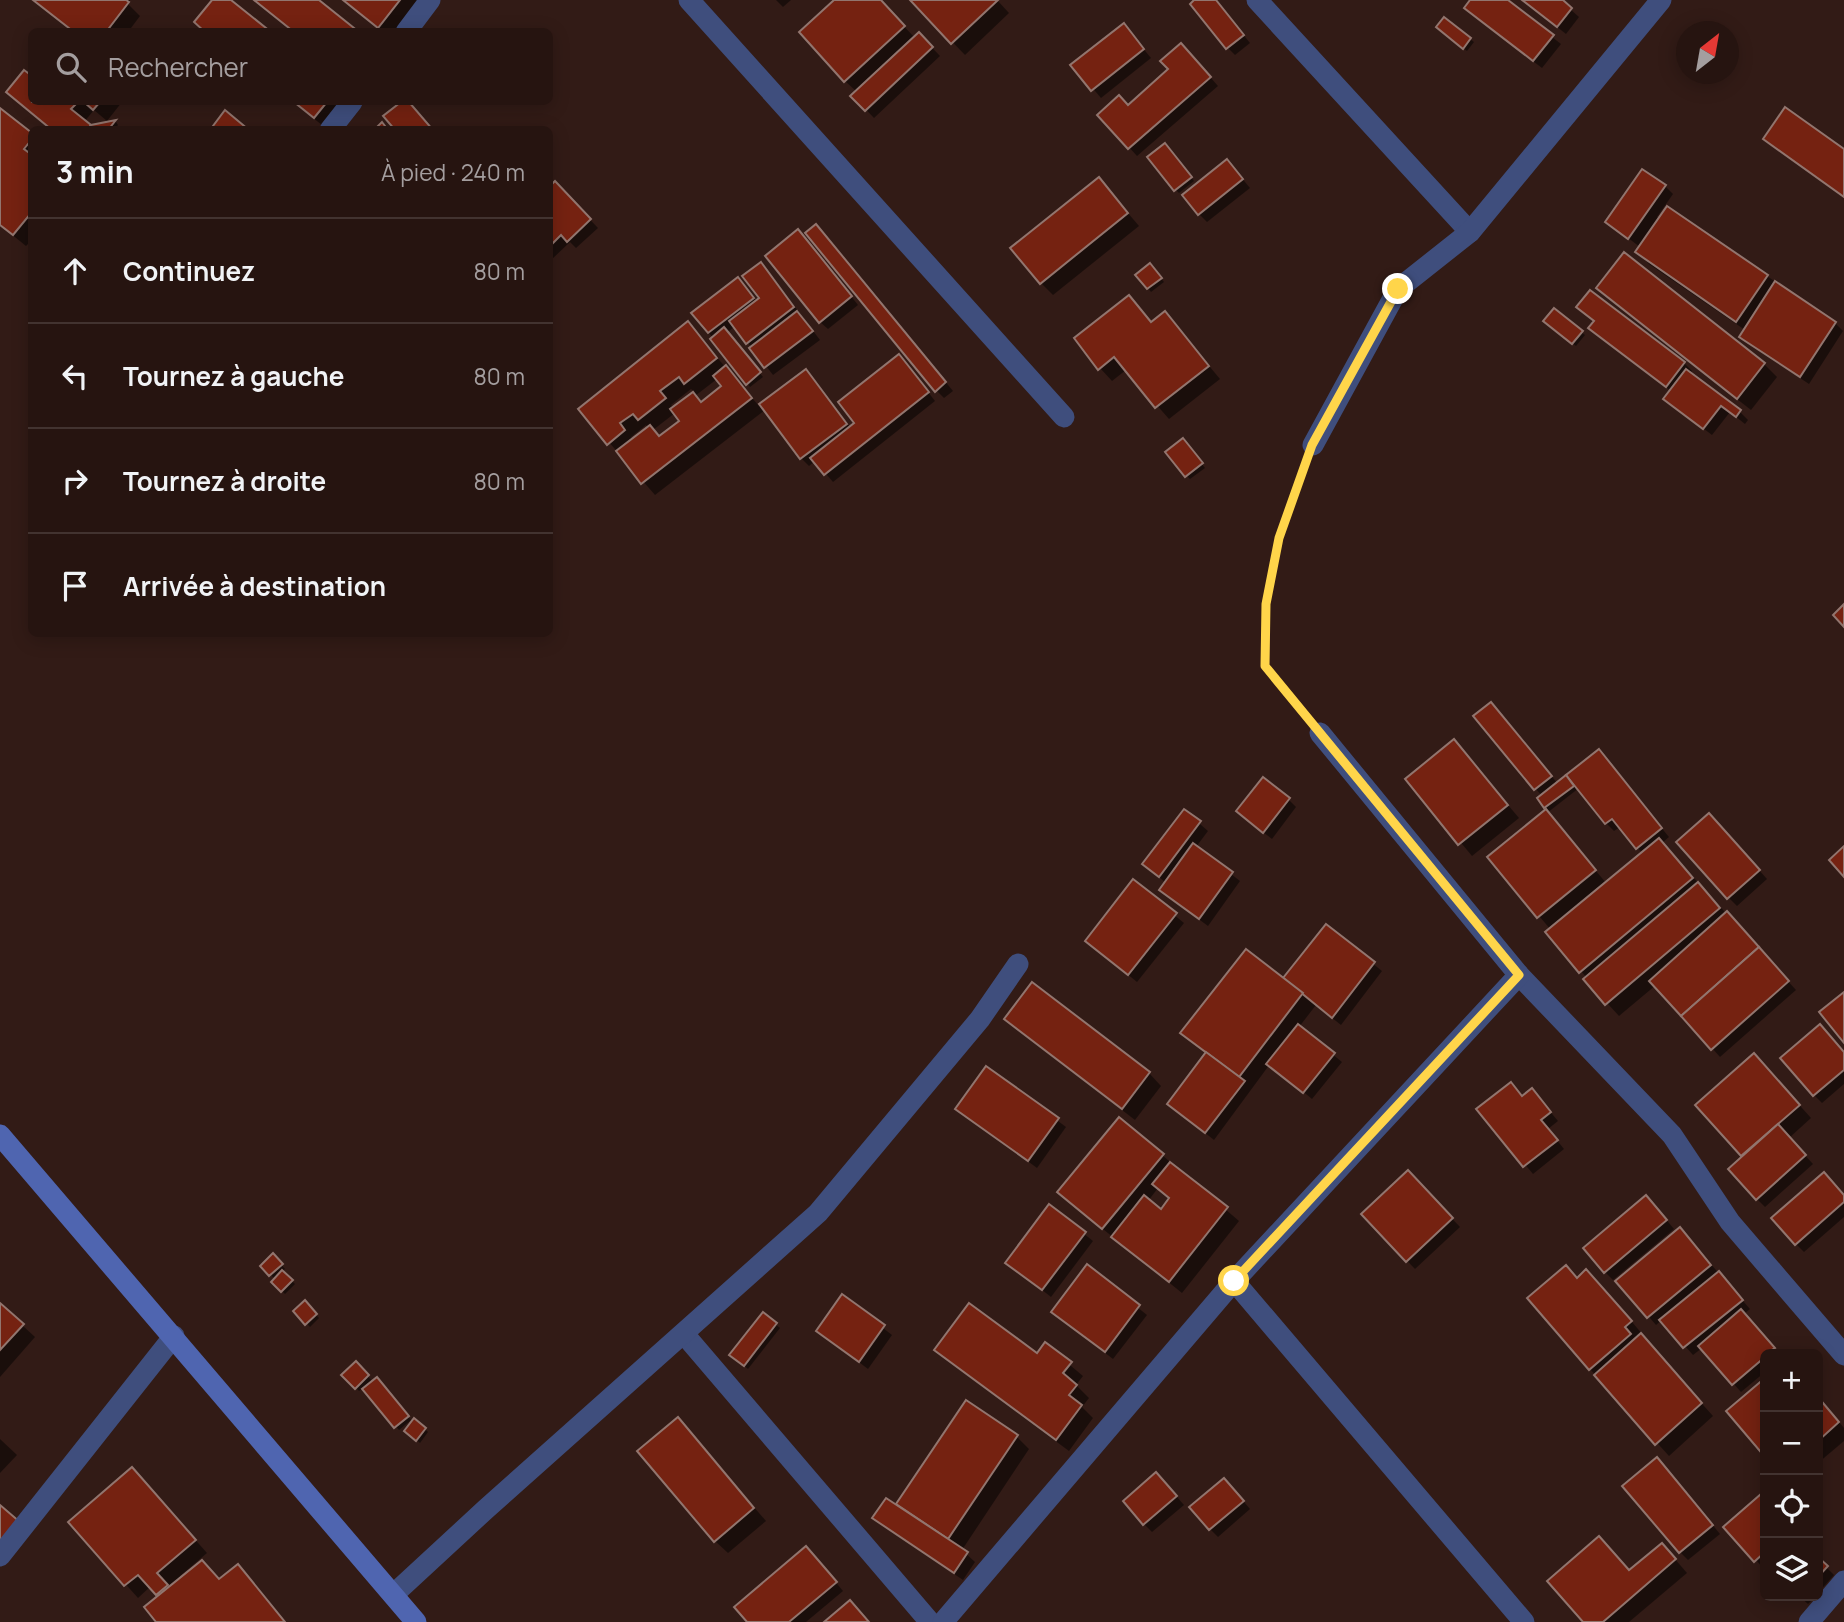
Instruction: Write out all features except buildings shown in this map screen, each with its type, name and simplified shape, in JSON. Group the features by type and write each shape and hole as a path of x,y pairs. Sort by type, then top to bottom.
{"street":[{"path":"409,28 430,0"},
{"path":"689,0 1064,417"},
{"path":"1257,0 1469,232"},
{"path":"1312,445 1398,289 1469,232 1661,0"},
{"path":"333,126 350,105"},
{"path":"1320,733 1519,975 1672,1135 1730,1222 1844,1355"},
{"path":"394,1594 818,1213 980,1019 1018,964"},
{"path":"943,1622 1234,1281 1519,975"},
{"path":"0,1135 416,1622"},
{"path":"1234,1281 1524,1622"},
{"path":"684,1334 930,1622"},
{"path":"0,1556 174,1336"},
{"path":"1809,1622 1844,1581"}],"path":[{"path":"1312,445 1279,538 1266,604 1265,666 1320,733"}],"route":[{"path":"1234,1281 1519,975 1265,666 1266,604 1279,538 1312,445 1398,289"}]}
